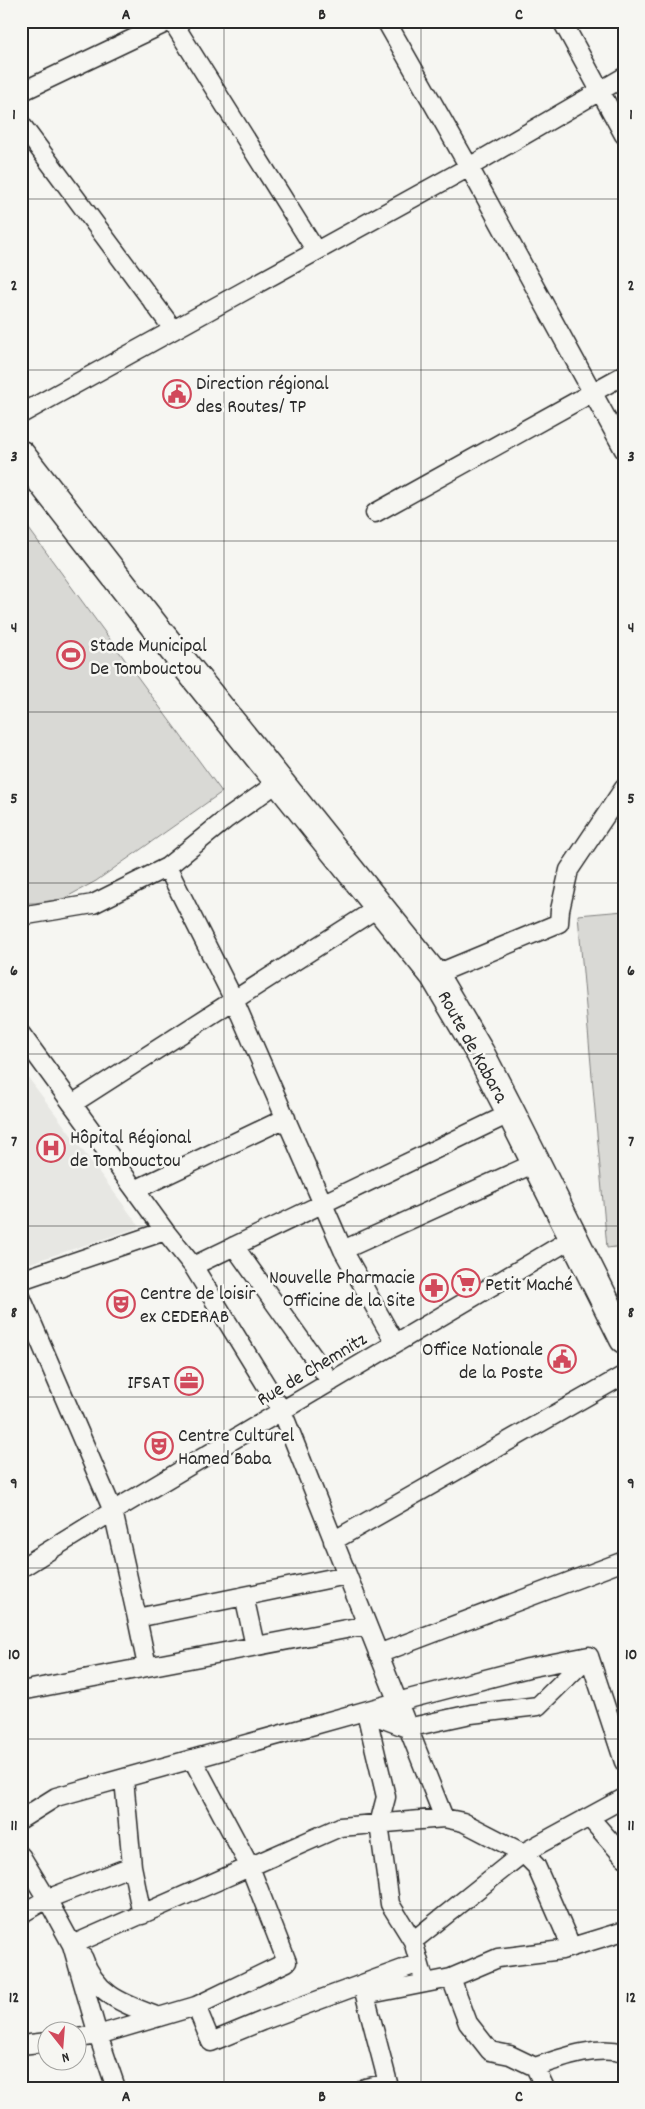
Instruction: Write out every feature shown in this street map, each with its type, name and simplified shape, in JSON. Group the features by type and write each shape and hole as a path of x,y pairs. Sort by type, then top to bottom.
{"main road":[{"name":"Route de Kabara","path":"21,455 159,632 434,975 480,1053 624,1339"}],"street":[{"path":"21,92 171,21 316,250"},
{"path":"386,21 469,167 624,450"},
{"path":"562,21 624,135"},
{"path":"21,414 173,328 469,167 624,78"},
{"path":"21,124 173,328"},
{"path":"376,513 624,375"},
{"path":"21,916 93,904 167,867 225,820 280,781"},
{"path":"434,975 559,923 569,870 624,788"},
{"path":"167,867 234,1000 343,1250 395,1342"},
{"path":"72,1104 380,907"},
{"path":"21,1034 165,1231 193,1266 282,1411 444,1818"},
{"path":"193,1266 511,1113"},
{"path":"135,1190 286,1118"},
{"path":"343,1250 535,1163"},
{"path":"21,1280 165,1231"},
{"name":"Rue de Chemnitz","path":"21,1568 395,1342 573,1238"},
{"path":"234,1246 330,1382"},
{"path":"21,1297 113,1512 146,1666"},
{"path":"333,1541 624,1375"},
{"path":"378,1654 624,1561"},
{"path":"136,1618 347,1575"},
{"path":"244,1596 255,1646"},
{"path":"21,1691 366,1625"},
{"path":"21,1819 56,1797 398,1702 528,1668 589,1656"},
{"path":"366,1712 408,1728 471,1714 538,1706 589,1656"},
{"path":"589,1656 624,1762"},
{"path":"366,1712 386,1797 379,1824 390,1904 413,1941 426,1983"},
{"path":"88,2037 98,2036 196,2006 287,1962 250,1867 193,1760"},
{"path":"124,1779 132,1866 142,1915"},
{"path":"413,1941 523,1853 624,1798"},
{"path":"75,1944 340,1827 444,1818 463,1822 523,1853 536,1866 572,1946"},
{"path":"589,1818 624,1857"},
{"path":"21,1856 104,1992 123,2003 159,2017"},
{"path":"21,1914 47,1899 132,1866"},
{"path":"365,2088 389,2085 365,1995 452,1978 498,1958 562,1950 621,1930"},
{"path":"75,1944 98,2036 115,2088"},
{"path":"196,2006 211,2042 262,2020 419,1963"},
{"path":"452,1978 468,2023 490,2052 510,2055 535,2067 545,2088"},
{"path":"21,2045 38,2043"},
{"path":"535,2067 574,2055 612,2050 624,2053"}],"shaded area":[{"name":"Stade Municipal De Tombouctou","path":"21,518 222,792 96,881 63,899 35,903 21,903"},
{"path":"624,911 624,1246 607,1248 578,915"},
{"name":"Hôpital Régional de Tombouctou","path":"21,1068 140,1227 21,1266"}],"place":[{"name":"Direction régional des Routes/ TP","path":"177,394"},
{"name":"Stade Municipal De Tombouctou","path":"71,655"},
{"name":"Hôpital Régional de Tombouctou","path":"51,1148"},
{"name":"Petit Maché","path":"466,1283"},
{"name":"Nouvelle Pharmacie Officine de la Site","path":"434,1288"},
{"name":"Centre de loisir ex CEDERAB","path":"121,1304"},
{"name":"Office Nationale de la Poste","path":"562,1359"},
{"name":"IFSAT","path":"189,1381"},
{"name":"Centre Culturel Hamed Baba","path":"159,1446"}]}
